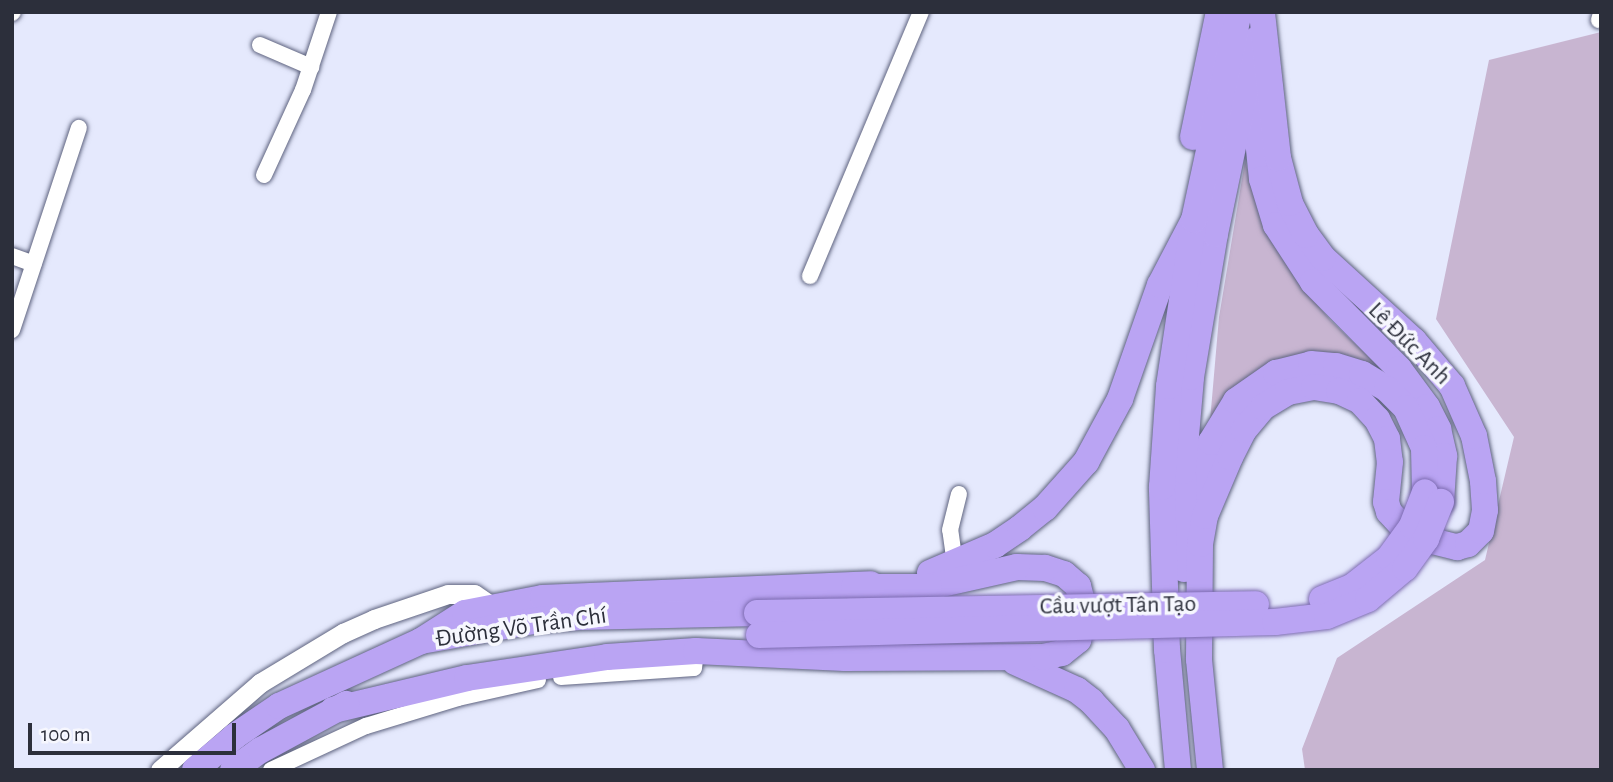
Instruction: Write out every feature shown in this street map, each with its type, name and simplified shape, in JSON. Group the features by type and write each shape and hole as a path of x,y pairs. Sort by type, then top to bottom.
{"highway":[{"path":"1178,770 1168,663 1162,486 1169,386 1219,12"},
{"path":"854,587 919,576 965,559 1020,528 1067,485 1086,462 1120,399 1160,285 1175,254 1192,201 1239,12"},
{"name":"Lê Đức Anh","path":"1199,770 1186,651 1183,528 1186,434 1199,317 1261,12"},
{"name":"Lê Đức Anh","path":"1210,770 1199,659 1197,599 1200,544 1214,492 1244,430 1263,407 1288,392 1314,387 1350,395 1369,409 1387,439 1390,461 1386,502 1395,520 1414,533 1444,546 1468,544 1480,531 1485,510 1481,468 1470,421 1459,397 1430,357 1323,257 1306,235 1290,203 1278,158 1261,12"},
{"path":"758,624 1275,622 1327,616 1368,599 1405,568 1426,539 1444,456 1438,429 1427,407 1399,369 1313,282 1276,225 1265,194 1259,160 1252,62"},
{"path":"1163,770 1156,711 1150,577 1151,480 1164,325 1175,254 1192,201"},
{"path":"1183,528 1211,442 1226,415 1259,382 1299,366 1323,364 1350,369 1375,381 1398,399 1420,434 1433,497"},
{"path":"1244,430 1259,398 1299,366"},
{"path":"332,710 504,671 607,657 696,651 845,658 1043,657 1062,653 1078,640 1086,614 1082,594 1072,580 1057,571 1032,566 1000,570 929,587 604,593 543,598 466,613 421,641"},
{"name":"Đường Võ Trần Chí","path":"195,770 235,736 279,706 421,641 527,622 579,617 758,624"},
{"name":"Đường Võ Trần Chí","path":"233,770 261,750 332,710 427,673 509,652 758,624"},
{"path":"1003,658 1058,681 1091,701 1117,729 1142,770"}],"street":[{"path":"264,175 311,67 329,12"},
{"path":"810,276 921,12"},
{"path":"260,45 311,67"},
{"path":"12,330 79,128"},
{"path":"12,256 34,264"},
{"path":"959,494 950,530 965,559"},
{"path":"160,770 260,683 343,633 374,619 448,594 474,594 493,607"},
{"path":"271,770 366,726 458,698 571,675 694,668 696,651"}],"shaded area":[{"path":"1601,32 1601,770 1305,770 1302,749 1337,658 1485,560 1514,437 1436,319 1489,60"},
{"path":"1245,161 1251,181 1306,291 1331,321 1391,378 1376,373 1210,421 1219,317"}]}
